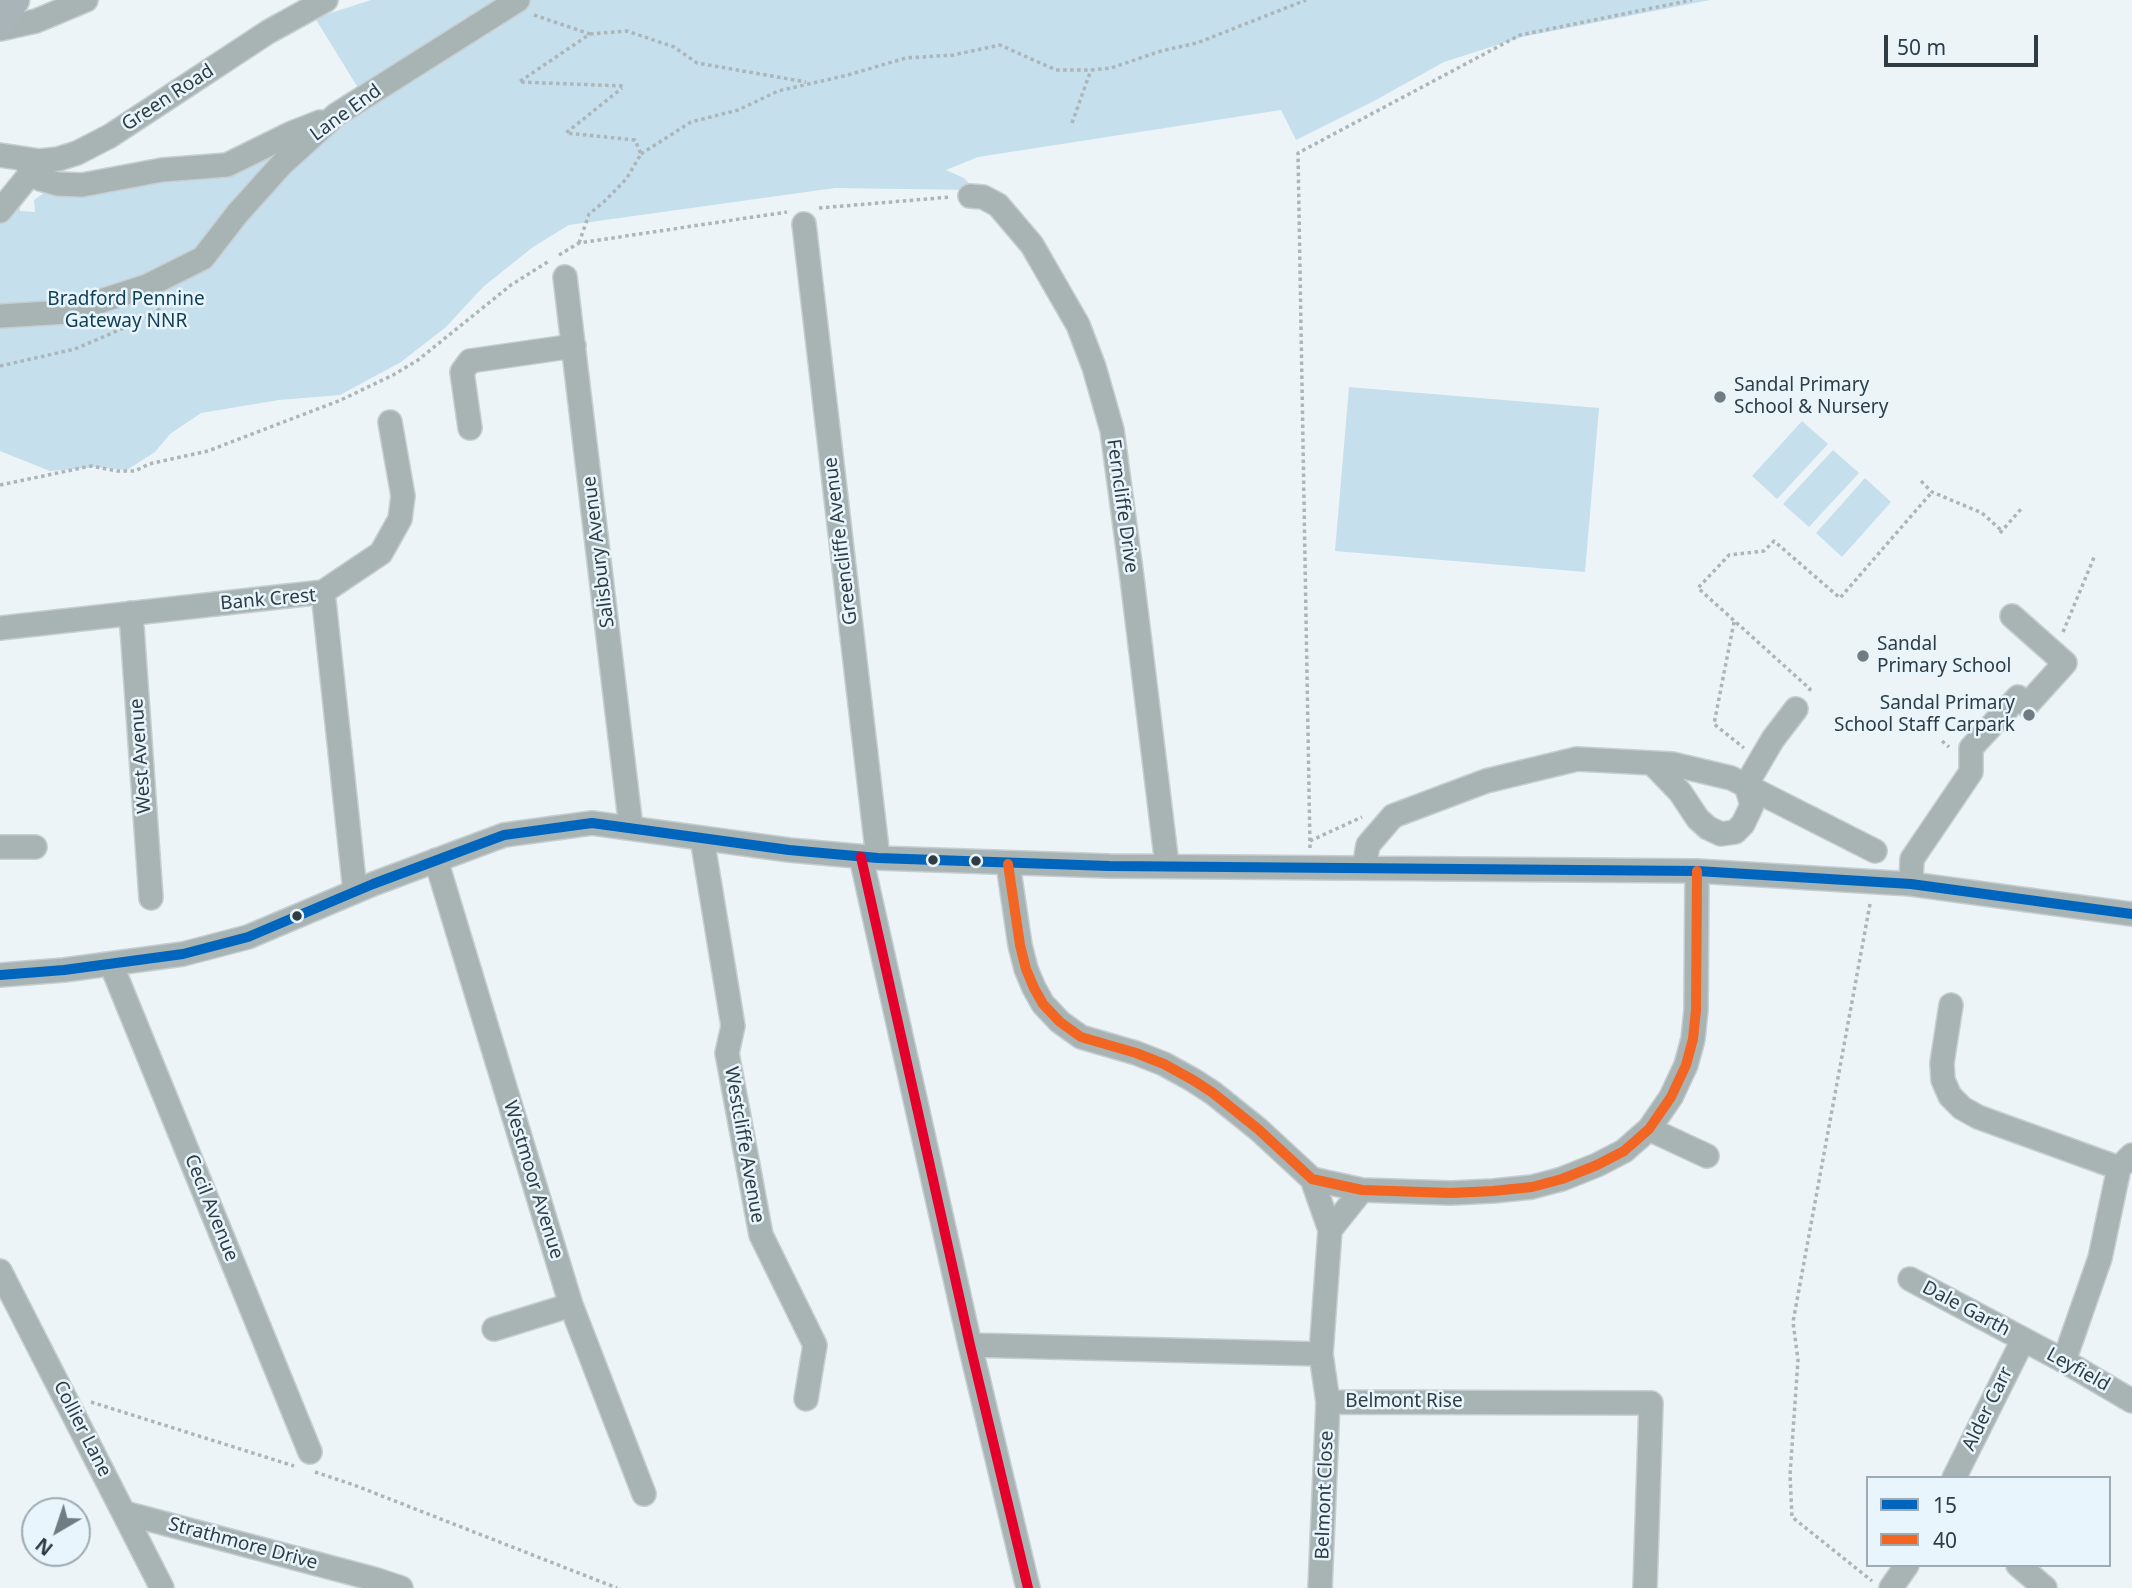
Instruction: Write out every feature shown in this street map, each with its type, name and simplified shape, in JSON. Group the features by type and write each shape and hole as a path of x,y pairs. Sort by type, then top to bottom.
{"main road":[{"path":"0,20 14,0"}],"street":[{"path":"0,29 36,21 86,0"},
{"name":"Green Road","path":"0,155 28,166 78,153 268,32 326,0"},
{"name":"Lane End","path":"0,316 67,312 147,286 203,258 281,164 336,116 513,3"},
{"path":"0,211 28,166 48,182 69,186 162,170 227,165 292,133 336,116"},
{"name":"Ferncliffe Drive","path":"970,196 983,197 998,205 1032,245 1078,325 1094,367 1112,430 1167,865"},
{"name":"Greencliffe Avenue","path":"803,214 869,857 970,1345 1028,1588"},
{"name":"Salisbury Avenue","path":"565,277 631,828"},
{"path":"470,428 462,372 470,361 575,346"},
{"path":"323,592 381,553 400,519 403,496 390,422"},
{"name":"Bank Crest","path":"0,628 323,592 355,891"},
{"name":"West Avenue","path":"131,613 151,898"},
{"path":"1911,884 1912,859 1971,772 1971,748 2018,697 2027,705 2066,663 2012,616"},
{"path":"1741,783 1796,709"},
{"path":"1364,867 1368,845 1393,816 1486,781 1577,759 1692,768 1741,783 1875,851"},
{"path":"1652,763 1680,792 1698,819 1721,834 1735,832 1743,824 1752,806 1741,783"},
{"path":"0,975 183,954 248,937 355,891 504,835 592,823 789,850 1008,864 1697,871 1874,881 2132,914"},
{"name":"Westcliffe Avenue","path":"702,838 733,1026 727,1053 761,1235 814,1345 806,1399"},
{"path":"0,847 35,846"},
{"name":"Westmoor Avenue","path":"436,860 571,1305 644,1494"},
{"path":"1008,864 1026,970 1043,1004 1060,1022 1081,1037 1164,1064 1213,1093 1258,1129 1312,1179 1330,1230"},
{"path":"1312,1179 1362,1190 1451,1193 1532,1187 1562,1179 1624,1151 1649,1129 1671,1097 1686,1065 1693,1039 1696,1010 1697,871"},
{"name":"Cecil Avenue","path":"111,964 308,1464"},
{"path":"1951,1005 1942,1063 1943,1080 1950,1096 1962,1108 1979,1117 2126,1162 2100,1258 2063,1360"},
{"path":"1649,1129 1707,1156"},
{"path":"1330,1230 1362,1190"},
{"name":"Belmont Rise","path":"1330,1230 1321,1354 1328,1402 1651,1403 1645,1588"},
{"name":"Collier Lane","path":"0,1271 162,1588"},
{"name":"Dale Garth","path":"1910,1279 2022,1340"},
{"path":"494,1329 571,1305"},
{"name":"Leyfield","path":"2022,1340 2063,1360 2132,1401"},
{"name":"Alder Carr","path":"1955,1476 2022,1340"},
{"path":"970,1345 1321,1354"},
{"name":"Belmont Close","path":"1320,1588 1328,1402"},
{"name":"Strathmore Drive","path":"125,1513 401,1588"},
{"path":"1891,1588 1906,1567"},
{"path":"2020,1567 2045,1588"}],"path":[{"path":"579,243 589,214 627,178 640,154 691,122 738,110 778,92 906,58 953,55 1000,45 1056,70 1111,68 1161,51 1197,43 1306,0"},
{"path":"1311,867 1298,153 1521,35 1692,0"},
{"path":"513,3 590,34 627,31 674,47 697,63 809,83"},
{"path":"590,34 519,82 624,86 566,133 635,139 640,154"},
{"path":"1072,123 1091,70"},
{"path":"0,485 91,466 135,471 149,464 208,451 341,400 418,360 511,285 579,243 970,196"},
{"path":"0,366 75,349 154,315 171,296"},
{"path":"1921,481 1932,492 1982,513 2001,532 2021,509"},
{"path":"1796,709 1810,689 1698,588 1729,555 1764,551 1774,541 1840,598 1932,492"},
{"path":"2054,653 2095,555"},
{"path":"1734,621 1714,724 1752,753 1741,783"},
{"path":"1310,841 1388,805 1393,816"},
{"path":"1874,881 1793,1322 1798,1360 1790,1475 1792,1517 1880,1588"},
{"path":"63,1392 308,1464 354,1485 617,1588"}],"green space":[{"name":"Bradford Pennine Gateway NNR","path":"371,0 1710,0 1522,37 1444,62 1296,140 1281,110 978,157 946,170 964,178 975,190 835,188 569,225 533,247 483,287 446,327 401,362 340,395 279,400 201,413 170,434 155,452 127,470 95,467 50,471 0,451 0,216 19,200 20,211 35,212 34,200 48,190 144,180 203,178 363,96 315,18"},
{"path":"1349,387 1599,408 1585,572 1335,551"},
{"path":"1802,421 1828,444 1777,499 1752,476"},
{"path":"1833,450 1859,473 1809,527 1783,504"},
{"path":"1865,478 1891,502 1842,557 1816,533"}],"transit line":[{"name":"15","path":"0,975 64,970 183,954 248,937 373,884 504,835 592,823 789,850 878,858 1109,866 1697,871 1911,884 2132,914"},
{"path":"861,857 970,1345 1028,1588"},
{"name":"40","path":"1008,864 1026,969 1043,1004 1060,1022 1081,1037 1136,1053 1193,1080 1258,1129 1312,1179 1362,1190 1451,1193 1532,1187 1562,1179 1624,1151 1649,1129 1671,1097 1686,1065 1693,1039 1696,1010 1697,871"}],"place":[{"name":"Sandal Primary School & Nursery","path":"1720,397"},
{"name":"Sandal Primary School","path":"1863,656"},
{"name":"Sandal Primary School Staff Carpark","path":"2029,715"}]}
